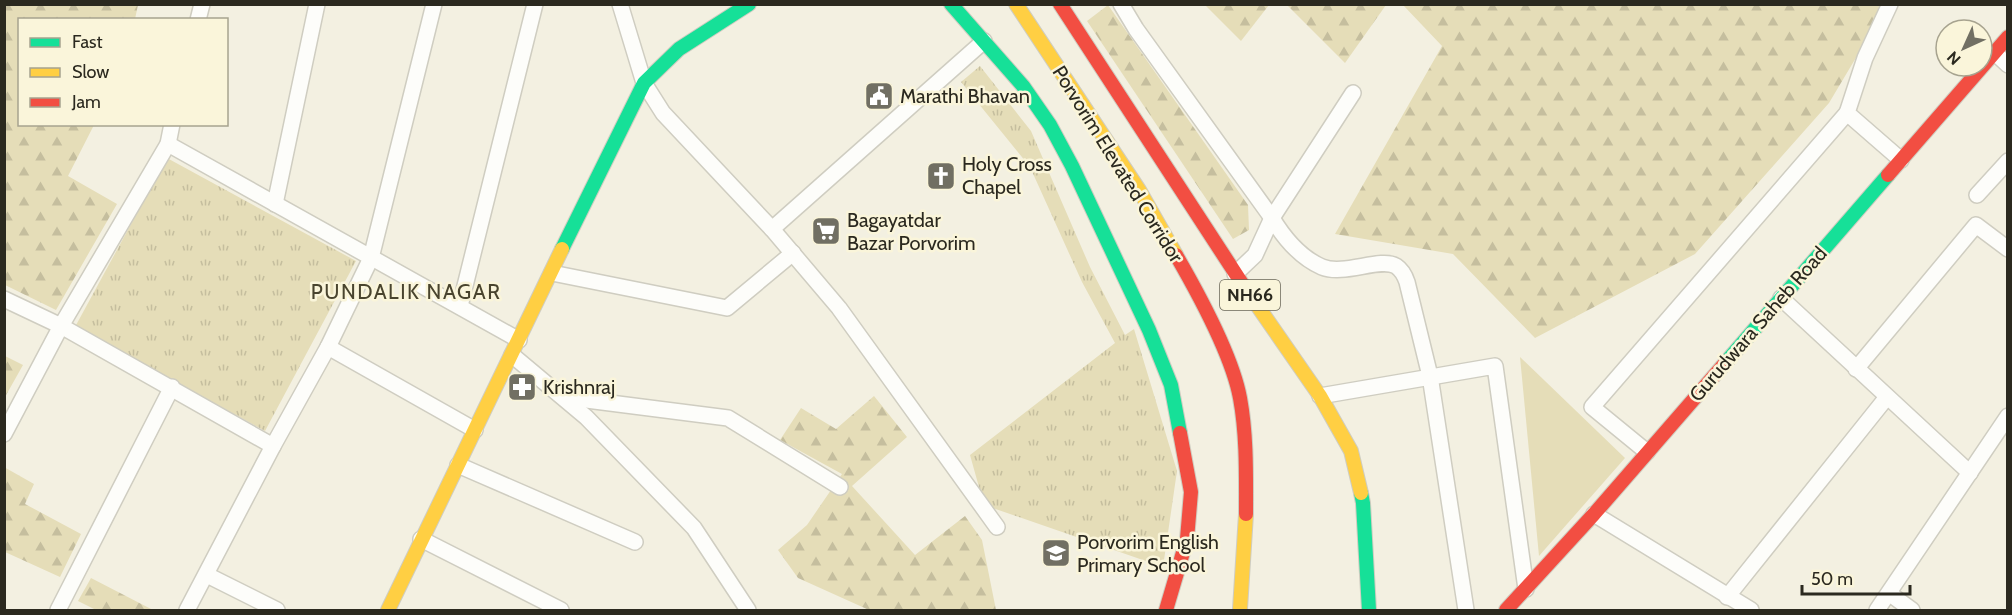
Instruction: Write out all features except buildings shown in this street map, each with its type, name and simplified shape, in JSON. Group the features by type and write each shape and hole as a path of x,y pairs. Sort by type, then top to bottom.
{"main road":[{"path":"388,610 644,83 679,49 749,4"},
{"path":"951,4 1023,86 1050,125 1072,166 1144,319 1171,385 1191,492 1187,539 1166,610"},
{"name":"Porvorim Elevated Corridor","path":"1016,4 1139,190 1182,265 1224,349 1240,397 1246,452 1246,536 1240,609"},
{"name":"NH66","path":"1060,4 1235,274 1320,396 1351,451 1363,503 1369,610"},
{"name":"Gurudwara Saheb Road","path":"1994,52 2007,37"},
{"name":"Gurudwara Saheb Road","path":"1506,610 1594,514 1972,78"}],"street":[{"path":"275,204 317,4"},
{"path":"187,610 328,347 371,258 434,4"},
{"path":"460,306 535,4"},
{"path":"620,4 644,83 663,113 772,229 839,308 997,527"},
{"path":"1121,4 1136,29 1272,218 1285,240 1303,256 1323,267 1341,270 1385,264 1396,266 1403,273 1430,376 1466,610"},
{"path":"1647,452 1592,407 1847,112 1865,58 1890,4"},
{"path":"772,229 984,41"},
{"path":"1994,52 2007,64"},
{"path":"1235,274 1255,255 1272,218 1353,93"},
{"path":"1847,112 1901,160"},
{"path":"4,434 61,326 168,144 172,126"},
{"path":"168,144 519,340"},
{"path":"1977,195 2007,162"},
{"path":"1856,369 1976,225 2007,249"},
{"path":"552,273 727,308 793,254"},
{"path":"1781,298 1970,473"},
{"path":"4,299 61,326 273,446"},
{"path":"328,347 475,430"},
{"path":"512,355 586,417 694,528 748,610"},
{"path":"1320,396 1495,366 1526,589"},
{"path":"58,610 172,387"},
{"path":"1727,597 1887,397"},
{"path":"563,398 728,418 840,487"},
{"path":"1877,610 1890,594 2007,416"},
{"path":"458,465 635,542"},
{"path":"1594,514 1751,610"},
{"path":"421,539 561,610"},
{"path":"207,575 278,610"},
{"path":"1890,594 1912,610"}],"green space":[{"path":"4,5 138,5 135,18 18,18 18,126 93,126 68,176 117,204 56,310 5,285"},
{"path":"1108,5 1248,205 1249,230 1233,239 1087,21"},
{"path":"1205,5 1269,5 1241,41"},
{"path":"1287,5 1386,5 1345,63"},
{"path":"1403,5 1884,5 1879,19 1829,103 1695,254 1535,338 1453,254 1335,234 1442,46"},
{"path":"980,66 1031,131 1090,267 1125,335 1134,329 1177,471 1163,567 984,505 970,455 1115,343 1082,282 1030,167 961,82"},
{"path":"167,158 356,261 265,431 75,327"},
{"path":"5,356 23,365 5,397"},
{"path":"1520,357 1625,458 1539,556"},
{"path":"874,396 907,437 852,486 915,555 965,516 982,540 996,610 869,610 798,578 778,550 807,525 842,474 780,440 801,408 836,429"},
{"path":"4,467 34,484 25,504 81,534 60,577 5,552"},
{"path":"91,578 153,610 96,610 78,601"}],"traffic: fast":[{"path":"562,249 644,83 679,49 749,4"},
{"path":"951,4 1023,86 1050,125 1072,166 1149,330 1171,385 1180,433"},
{"path":"1727,361 1888,175"},
{"path":"1361,493 1369,610"}],"traffic: slow":[{"path":"1016,4 1139,190 1176,255"},
{"path":"388,610 562,249"},
{"path":"1243,285 1320,396 1351,451 1361,493"},
{"path":"1240,609 1246,514"}],"traffic: jam":[{"path":"1060,4 1243,285"},
{"path":"1888,175 2008,37"},
{"path":"1176,255 1213,325 1236,381 1244,427 1246,514"},
{"path":"1506,610 1594,514 1727,361"},
{"path":"1166,610 1187,539 1191,492 1180,433"}],"place":[{"name":"Marathi Bhavan","path":"879,96"},
{"name":"Holy Cross Chapel","path":"941,176"},
{"name":"Bagayatdar Bazar Porvorim","path":"826,231"},
{"name":"Krishnraj","path":"522,387"},
{"name":"Porvorim English Primary School","path":"1056,553"}],"district":[{"name":"PUNDALIK NAGAR","path":"406,292"}]}
